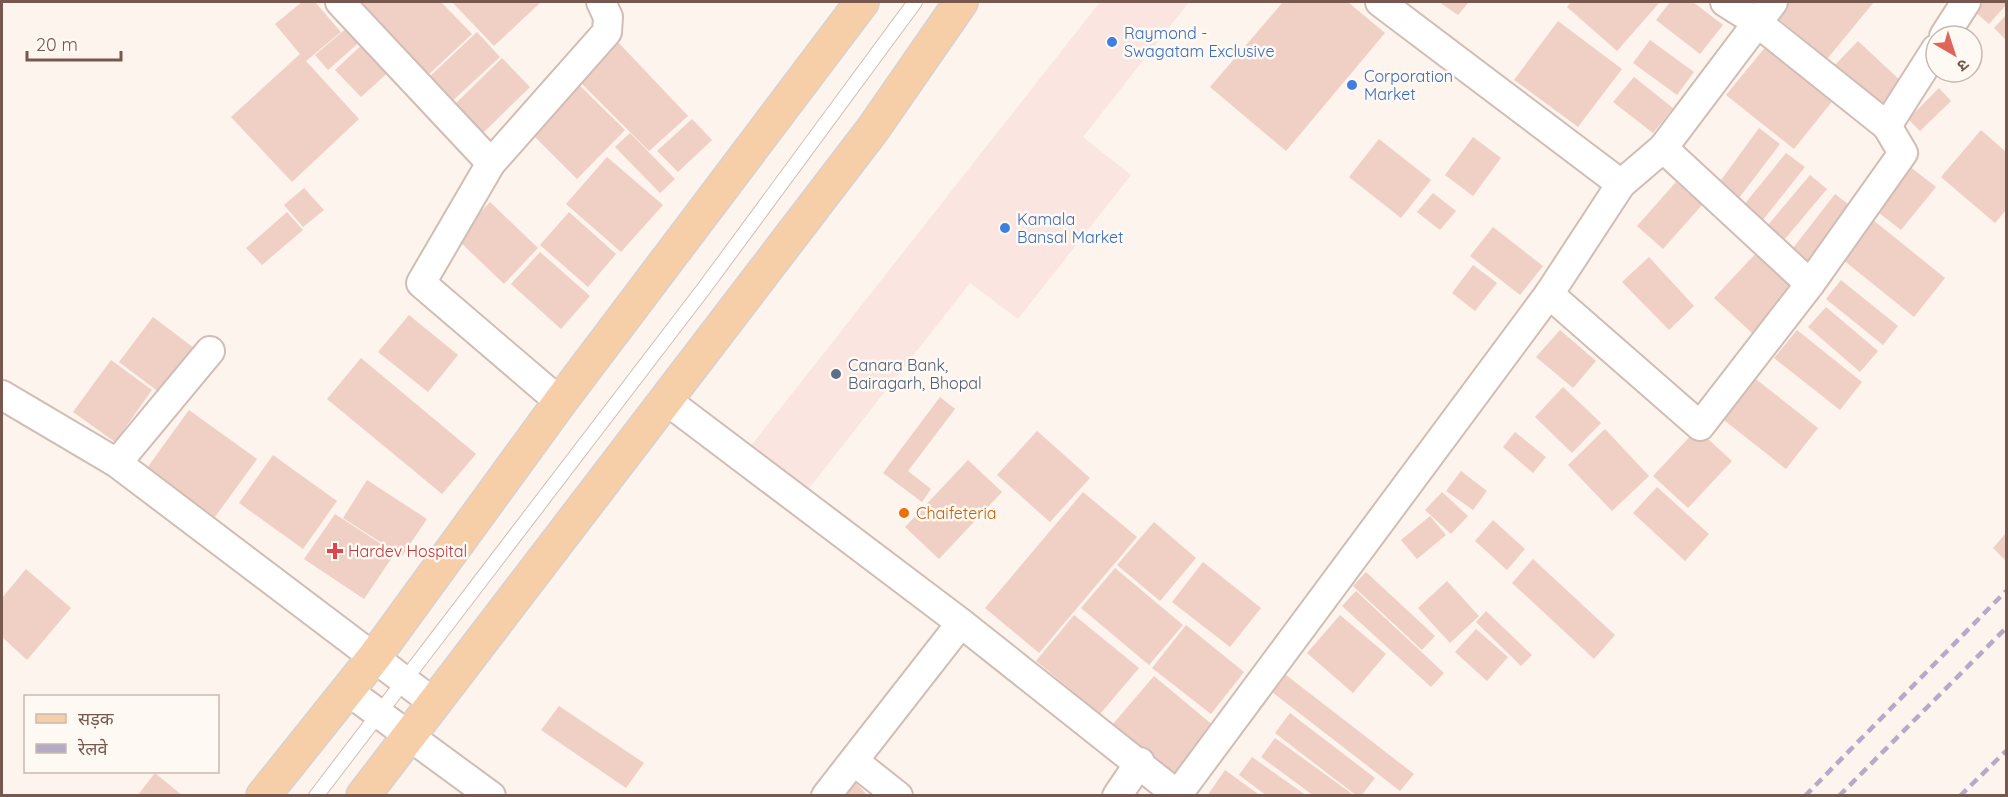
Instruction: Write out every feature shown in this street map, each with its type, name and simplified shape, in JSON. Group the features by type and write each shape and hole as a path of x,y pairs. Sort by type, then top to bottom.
{"main road":[{"path":"263,795 375,656 560,402 862,2"},
{"path":"363,795 873,129 961,2"}],"street":[{"path":"340,2 492,163"},
{"path":"560,402 421,283 492,163 607,32 608,17 601,2"},
{"path":"1380,2 1621,184"},
{"path":"1549,294 1700,426 1810,284 1903,153 1887,126 1766,12 1725,2"},
{"path":"1951,24 1965,2"},
{"path":"666,400 961,623 1140,762 1178,795 1549,294 1621,184 1663,148 1766,12"},
{"path":"1887,126 1924,68"},
{"path":"1663,148 1810,284"},
{"path":"117,463 210,351"},
{"path":"2,395 117,463 435,703"},
{"path":"826,795 855,762 961,623"},
{"path":"348,691 491,795"},
{"path":"855,762 898,795"},
{"path":"1117,795 1140,762"}],"lane":[{"path":"316,795 705,287 915,2"}],"shaded area":[{"name":"Kamala Bansal Market","path":"1100,2 1189,2 1083,137 1131,175 1018,319 970,283 807,491 750,447"}],"building":[{"path":"302,2 315,2 341,32 306,61 359,119 292,182 231,117 300,54 275,24"},
{"path":"365,2 441,2 472,34 427,76 361,5"},
{"path":"541,2 494,46 453,3"},
{"path":"1283,2 1348,2 1385,33 1286,151 1210,87"},
{"path":"1439,2 1469,2 1458,15"},
{"path":"1571,2 1660,2 1617,51 1567,7"},
{"path":"1670,2 1693,2 1723,25 1700,54 1656,20"},
{"path":"1782,2 1874,2 1827,59 1772,13"},
{"path":"1970,2 2006,2 2006,5 1989,24 1967,5"},
{"path":"2006,15 2006,40 1994,28"},
{"path":"1558,21 1622,69 1578,127 1514,80"},
{"path":"349,26 362,40 328,70 315,55"},
{"path":"477,32 500,57 449,104 426,80"},
{"path":"616,40 688,116 649,151 576,78"},
{"path":"1650,40 1694,72 1677,95 1633,63"},
{"path":"366,41 392,69 361,97 335,70"},
{"path":"1858,41 1903,83 1879,109 1833,67"},
{"path":"1767,45 1834,99 1794,149 1726,95"},
{"path":"502,58 530,87 480,136 452,107"},
{"path":"1634,77 1673,108 1653,133 1613,102"},
{"path":"575,81 625,130 577,179 527,129"},
{"path":"1939,88 1951,101 1920,131 1908,119"},
{"path":"692,119 712,140 678,172 657,151"},
{"path":"1759,128 1780,144 1736,202 1716,187"},
{"path":"1981,130 2006,152 2006,210 1995,223 1941,177"},
{"path":"630,133 675,179 660,193 615,147"},
{"path":"1473,137 1501,158 1473,196 1445,175"},
{"path":"1379,139 1431,180 1401,218 1349,177"},
{"path":"1786,153 1805,167 1762,221 1743,206"},
{"path":"607,157 663,205 621,252 566,204"},
{"path":"1909,166 1936,187 1901,230 1874,209"},
{"path":"1810,175 1827,189 1785,239 1768,225"},
{"path":"1676,182 1702,205 1663,249 1637,226"},
{"path":"304,188 324,210 303,227 284,205"},
{"path":"1433,193 1456,211 1440,230 1417,212"},
{"path":"1835,194 1857,211 1812,270 1790,252"},
{"path":"490,202 538,248 504,284 456,238"},
{"path":"287,212 303,230 262,265 246,248"},
{"path":"569,212 616,254 588,287 540,245"},
{"path":"1873,220 1945,278 1914,317 1842,259"},
{"path":"1493,227 1543,266 1520,295 1470,256"},
{"path":"540,252 590,296 561,329 511,284"},
{"path":"1757,252 1796,288 1753,334 1714,298"},
{"path":"1649,257 1694,306 1669,330 1622,282"},
{"path":"1473,265 1497,283 1475,311 1452,293"},
{"path":"1841,280 1898,326 1883,345 1826,299"},
{"path":"1826,307 1878,351 1860,372 1808,327"},
{"path":"409,315 458,355 428,392 378,352"},
{"path":"153,317 194,348 160,393 119,362"},
{"path":"1560,330 1596,361 1573,388 1536,357"},
{"path":"1797,330 1862,382 1840,410 1774,358"},
{"path":"361,358 476,454 442,494 327,399"},
{"path":"111,360 152,390 115,442 73,412"},
{"path":"1752,376 1818,428 1786,469 1720,417"},
{"path":"1563,387 1601,423 1572,453 1535,417"},
{"path":"940,397 955,409 908,471 931,489 922,502 883,473"},
{"path":"189,410 257,459 215,517 147,468"},
{"path":"1605,429 1649,476 1612,511 1568,465"},
{"path":"1697,429 1732,461 1688,508 1653,476"},
{"path":"1037,431 1090,478 1050,522 997,475"},
{"path":"1515,432 1546,457 1533,473 1503,447"},
{"path":"273,455 337,501 303,549 239,503"},
{"path":"968,460 1002,492 939,559 905,527"},
{"path":"1461,471 1487,491 1473,510 1446,491"},
{"path":"367,480 427,519 402,556 343,518"},
{"path":"1657,487 1709,534 1685,561 1633,513"},
{"path":"1083,492 1137,537 1039,653 985,608"},
{"path":"1442,492 1468,516 1451,534 1425,510"},
{"path":"335,514 395,553 364,599 304,559"},
{"path":"1430,516 1446,535 1417,559 1401,540"},
{"path":"1493,520 1525,549 1507,570 1475,541"},
{"path":"1154,522 1196,558 1160,601 1117,565"},
{"path":"2006,533 2006,561 1993,548"},
{"path":"1533,559 1615,635 1594,659 1512,583"},
{"path":"1203,562 1261,608 1230,647 1172,602"},
{"path":"1115,568 1183,625 1149,665 1081,608"},
{"path":"26,569 71,608 27,660 2,637 2,598"},
{"path":"1366,572 1435,636 1422,650 1353,586"},
{"path":"1447,581 1479,616 1450,643 1418,608"},
{"path":"1356,591 1444,673 1431,687 1342,606"},
{"path":"1486,611 1532,655 1521,666 1476,622"},
{"path":"1074,615 1139,668 1100,714 1036,661"},
{"path":"1340,615 1386,654 1353,693 1307,653"},
{"path":"1186,625 1244,672 1211,714 1152,668"},
{"path":"1476,629 1508,657 1487,681 1455,652"},
{"path":"1286,675 1414,774 1400,791 1272,692"},
{"path":"1154,676 1215,727 1174,775 1113,724"},
{"path":"559,706 644,763 626,788 541,730"},
{"path":"1290,713 1375,778 1361,796 1357,796 1275,733"},
{"path":"1275,738 1355,796 1314,796 1261,757"},
{"path":"1252,757 1307,796 1267,796 1239,775"},
{"path":"1225,770 1261,796 1207,796"},
{"path":"155,773 183,796 137,796"},
{"path":"855,782 868,796 840,796"}],"railway":[{"path":"1805,796 2006,591"},
{"path":"1839,796 2006,628"},
{"path":"1960,796 2006,751"}],"place":[{"name":"Raymond - Swagatam Exclusive","path":"1112,42"},
{"name":"Corporation Market","path":"1352,85"},
{"name":"Kamala Bansal Market","path":"1005,228"},
{"name":"Canara Bank, Bairagarh, Bhopal","path":"836,374"},
{"name":"Chaifeteria","path":"904,513"},
{"name":"Hardev Hospital","path":"335,551"}]}
